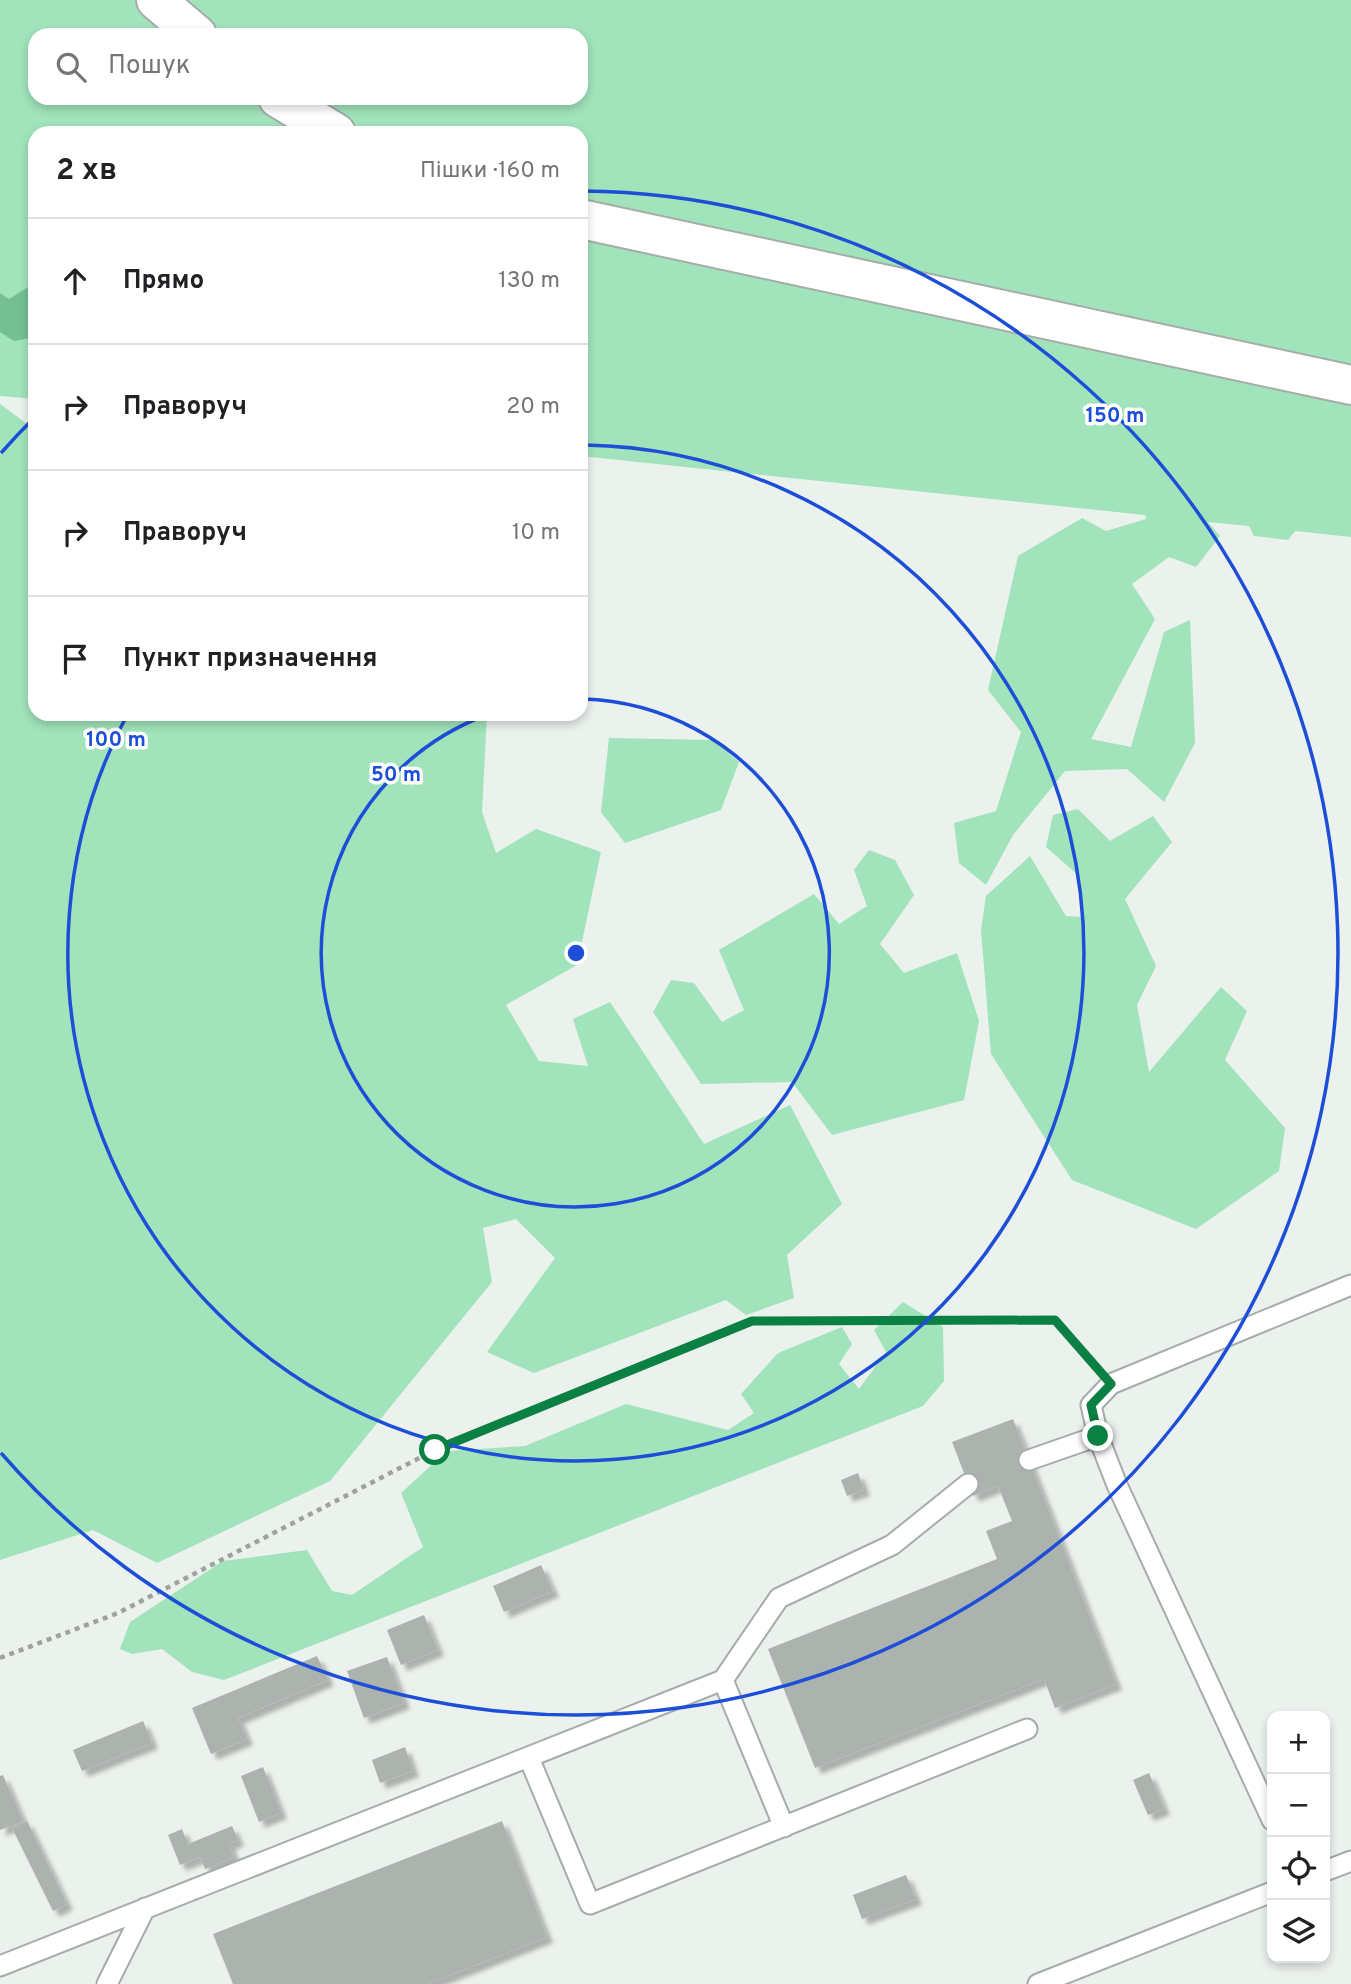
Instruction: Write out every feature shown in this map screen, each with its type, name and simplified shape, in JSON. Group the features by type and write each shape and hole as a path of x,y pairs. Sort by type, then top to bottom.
{"street":[{"path":"156,0 189,28"},
{"path":"290,105 324,126"},
{"path":"588,220 1351,384"}],"lane":[{"path":"1267,1809 1117,1485 1098,1436 1091,1405 1111,1384 1351,1285"},
{"path":"1029,1460 1098,1436"},
{"path":"0,1966 723,1680 779,1598 892,1545 968,1484"},
{"path":"723,1680 784,1827"},
{"path":"529,1758 590,1904 1027,1729"},
{"path":"1330,1869 1351,1861"},
{"path":"1038,1984 1267,1894"},
{"path":"107,1984 145,1908"}],"path":[{"path":"0,1658 118,1614 435,1450 752,1321 1055,1320 1111,1384"}],"shaded area":[{"path":"0,0 1351,0 1351,537 1295,531 1288,540 1254,536 1249,526 1208,522 1220,536 1196,567 1169,557 1132,584 1155,619 1091,739 1131,747 1164,632 1190,620 1195,743 1164,802 1127,769 1065,771 1013,835 986,885 959,863 954,823 996,811 1021,732 988,690 1018,556 1082,518 1106,531 1146,519 1145,515 588,457 588,126 28,126 28,398 0,396"},
{"path":"28,287 28,338 14,341 0,332 0,293 9,299"},
{"path":"0,404 28,425 28,721 487,721 482,812 496,853 536,829 601,852 577,965 506,1005 539,1061 588,1066 573,1019 610,1002 704,1144 790,1105 842,1204 787,1255 794,1298 746,1315 726,1300 534,1373 487,1352 555,1258 516,1219 483,1228 492,1282 330,1481 157,1563 93,1530 0,1560"},
{"path":"609,738 713,740 739,762 721,810 625,843 601,812"},
{"path":"1078,809 1110,841 1153,816 1172,842 1125,899 1156,966 1137,1005 1149,1072 1221,987 1247,1011 1225,1060 1285,1128 1279,1171 1196,1229 1072,1180 991,1054 981,930 986,896 1030,856 1066,916 1083,917 1079,876 1046,847 1053,815"},
{"path":"869,850 895,860 914,895 880,944 904,973 957,953 979,1021 964,1100 832,1135 792,1082 701,1084 653,1012 671,980 694,983 722,1022 744,1010 719,950 814,894 839,924 867,906 854,870"},
{"path":"903,1302 943,1327 944,1381 923,1406 224,1680 192,1672 162,1649 132,1654 120,1649 130,1622 223,1561 307,1550 332,1591 352,1595 423,1547 401,1493 447,1451 525,1446 626,1404 728,1430 754,1413 741,1394 778,1353 842,1327 852,1344 839,1364 859,1389 886,1352 874,1330"}],"building":[{"path":"1013,1419 1116,1684 1055,1708 1044,1679 815,1768 768,1649 997,1559 986,1531 1012,1521 998,1486 973,1496 952,1442"},
{"path":"858,1473 864,1490 847,1496 841,1480"},
{"path":"541,1565 553,1591 504,1612 493,1586"},
{"path":"424,1615 438,1650 401,1665 387,1630"},
{"path":"317,1656 328,1680 238,1718 247,1739 211,1754 192,1708"},
{"path":"387,1657 404,1703 364,1718 347,1671"},
{"path":"143,1721 152,1743 82,1771 73,1750"},
{"path":"405,1747 413,1771 380,1783 372,1760"},
{"path":"263,1767 281,1813 259,1822 241,1776"},
{"path":"1149,1773 1164,1809 1148,1815 1133,1780"},
{"path":"3,1775 23,1821 0,1830 0,1776"},
{"path":"27,1821 67,1904 53,1911 12,1828"},
{"path":"502,1821 547,1937 428,1984 233,1984 213,1934"},
{"path":"232,1826 238,1840 229,1844 234,1857 205,1869 200,1857 180,1865 168,1835 182,1829 188,1844"},
{"path":"906,1875 916,1899 862,1919 853,1895"}],"route":[{"path":"435,1450 752,1321 1055,1320 1111,1384 1091,1405 1098,1436"}]}
